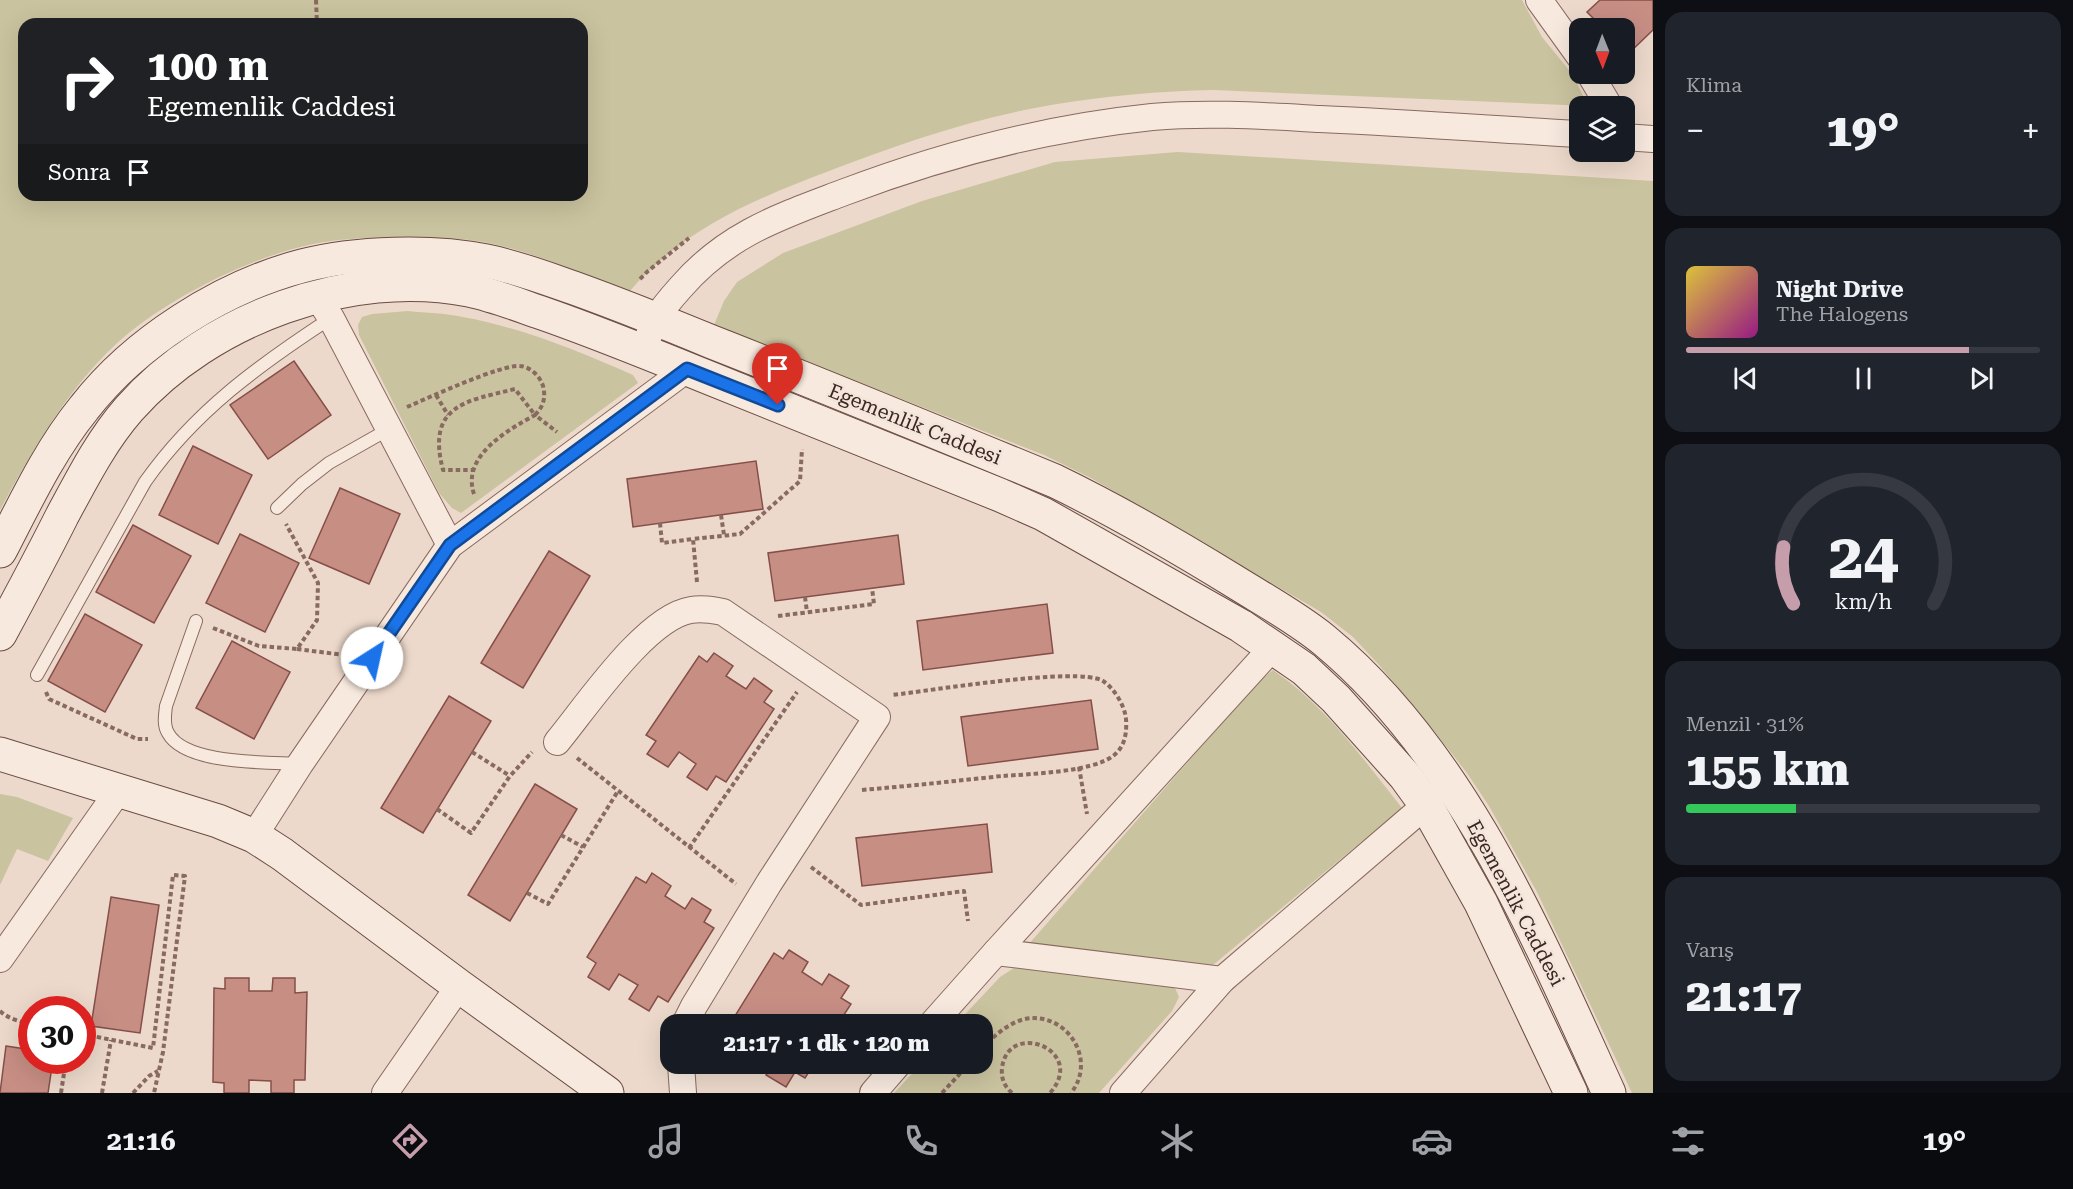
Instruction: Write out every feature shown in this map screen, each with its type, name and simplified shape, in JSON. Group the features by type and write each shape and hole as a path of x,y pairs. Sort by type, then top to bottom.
{"main road":[{"name":"Egemenlik Caddesi","path":"0,551 63,437 83,409 115,374 164,333 196,312 274,275 335,259 397,255 453,256 484,260 520,269 656,319 1064,485 1176,545 1305,625 1362,674 1403,720 1475,822 1504,872 1609,1093"},
{"name":"Egemenlik Caddesi","path":"0,634 84,474 106,438 130,408 186,357 219,336 264,315 324,307 380,287 415,286 469,290 494,297 576,325 642,351 1043,514 1233,621 1304,669 1336,699 1404,776 1426,805 1481,903 1571,1093"},
{"path":"0,754 218,821 254,836 282,854 607,1093"}],"street":[{"path":"1539,0 1569,42"},
{"path":"642,351 656,319 676,292 703,264 750,230 896,172 960,153 1046,133 1155,117 1257,116 1569,133"},
{"path":"1635,137 1653,139"},
{"path":"324,307 450,545"},
{"path":"254,836 300,764 450,545 687,369"},
{"path":"558,742 637,644 658,625 682,612 699,609 723,612 877,717 758,901 690,1014"},
{"path":"941,1014 1273,647"},
{"path":"0,959 119,790"},
{"path":"1123,1093 1222,980 1426,805"},
{"path":"996,952 1222,980"},
{"path":"385,1093 459,986"},
{"path":"682,1074 683,1093"},
{"path":"873,1093 889,1074"}],"lane":[{"path":"37,675 145,482 164,454 203,413 324,307"},
{"path":"277,508 302,484 386,423"},
{"path":"196,621 166,706 164,720 167,732 173,740 186,749 214,757 300,764"}],"path":[{"path":"316,0 317,18"},
{"path":"386,423 435,395 503,368 521,365 538,377 543,386 543,405 535,415 488,445 474,470 472,488 480,505 489,516"},
{"path":"474,470 442,470 441,434 448,415 469,400 515,389 535,415 579,449"},
{"path":"435,395 448,415"},
{"path":"660,523 662,543 740,534 800,481 802,443"},
{"path":"277,508 318,583 317,620 297,649"},
{"path":"721,515 724,536"},
{"path":"693,539 699,609"},
{"path":"736,621 874,604 872,588"},
{"path":"805,597 807,612"},
{"path":"196,621 259,646 372,658"},
{"path":"689,848 811,672"},
{"path":"37,675 49,699 137,739 173,740"},
{"path":"827,794 1079,767 1113,756 1124,741 1127,730 1126,715 1113,690 1102,680 1084,676 1049,677 852,700"},
{"path":"437,810 471,833 510,776 548,734 758,901"},
{"path":"472,752 510,776"},
{"path":"1079,767 1092,846"},
{"path":"526,892 548,904 618,791"},
{"path":"561,835 583,847"},
{"path":"790,851 861,905 964,891 968,921"},
{"path":"96,1037 153,1048 173,875 185,876 159,1071 154,1093"},
{"path":"0,1011 18,1021"},
{"path":"993,1038 1001,1030 1026,1019 1055,1024 1070,1035 1080,1050 1081,1075 1071,1093"},
{"path":"102,1093 111,1040"},
{"path":"1012,1093 1004,1082 1003,1064 1006,1055 1013,1048 1030,1042 1049,1048 1056,1056 1060,1075 1050,1093"},
{"path":"133,1093 149,1076 159,1071"},
{"path":"61,1093 64,1074"},
{"path":"942,1093 960,1074"}],"shaded area":[{"path":"0,0 1522,0 1542,37 1569,70 1569,84 1577,84 1583,96 1569,96 1569,105 1214,90 1113,97 1023,110 911,141 747,205 696,234 672,251 629,292 539,257 475,241 377,237 311,245 281,252 220,277 163,308 138,326 116,344 81,381 38,444 0,510"},
{"path":"1178,152 1653,181 1653,1093 1632,1093 1537,892 1489,806 1434,731 1353,637 1321,612 1091,478 1044,455 714,325 724,301 737,282 783,253 922,201 1055,162"},
{"path":"408,311 456,316 507,327 571,349 633,375 638,383 461,513 452,508 439,493 359,335 358,325 362,317"},
{"path":"1273,670 1292,684 1327,717 1402,808 1213,965 1028,945 1255,685"},
{"path":"0,794 17,797 73,818 48,861 17,849 0,885"},
{"path":"1014,968 1162,985 1175,988 1179,997 1172,1011 1099,1093 894,1093 912,1074 993,1074 993,1014 965,1014 1000,977"}],"building":[{"path":"1600,0 1653,0 1653,30 1635,47 1635,18 1593,18 1587,12"},
{"path":"294,361 331,415 268,459 230,405"},
{"path":"193,446 252,475 218,544 159,515"},
{"path":"756,461 763,509 633,527 627,479"},
{"path":"340,488 400,514 369,584 309,558"},
{"path":"133,525 191,556 154,623 96,592"},
{"path":"240,534 299,563 265,632 206,603"},
{"path":"898,535 904,584 775,601 768,553"},
{"path":"549,551 590,576 523,688 481,663"},
{"path":"1047,604 1053,653 923,670 917,621"},
{"path":"85,614 142,645 105,712 48,681"},
{"path":"232,641 290,672 254,739 196,708"},
{"path":"714,653 733,666 726,676 746,689 754,678 772,691 764,702 774,709 726,782 716,776 707,790 687,777 696,764 679,752 668,767 647,754 656,741 646,735 699,656 707,662"},
{"path":"449,696 491,721 423,833 381,808"},
{"path":"1091,700 1098,749 968,766 961,717"},
{"path":"535,784 577,809 510,921 468,895"},
{"path":"987,824 992,872 862,886 856,838"},
{"path":"652,873 671,886 665,896 685,909 692,898 711,910 704,922 714,928 668,1002 658,996 649,1011 629,999 638,985 619,974 609,990 588,977 596,963 587,957 636,877 646,883"},
{"path":"111,897 159,905 140,1033 96,1027 96,996"},
{"path":"789,950 808,962 802,972 822,985 829,974 849,986 841,998 851,1004 844,1014 736,1014 774,953 783,959"},
{"path":"225,978 249,978 249,991 272,991 273,978 295,978 295,993 307,992 305,1080 294,1080 294,1093 271,1093 271,1081 249,1080 249,1093 224,1093 224,1083 213,1082 214,988 225,989"},
{"path":"6,1046 18,1048 18,1074 51,1074 48,1093 0,1093"},
{"path":"767,1074 794,1074 786,1087"}],"route":[{"path":"372,658 450,545 687,369 778,405"}]}
